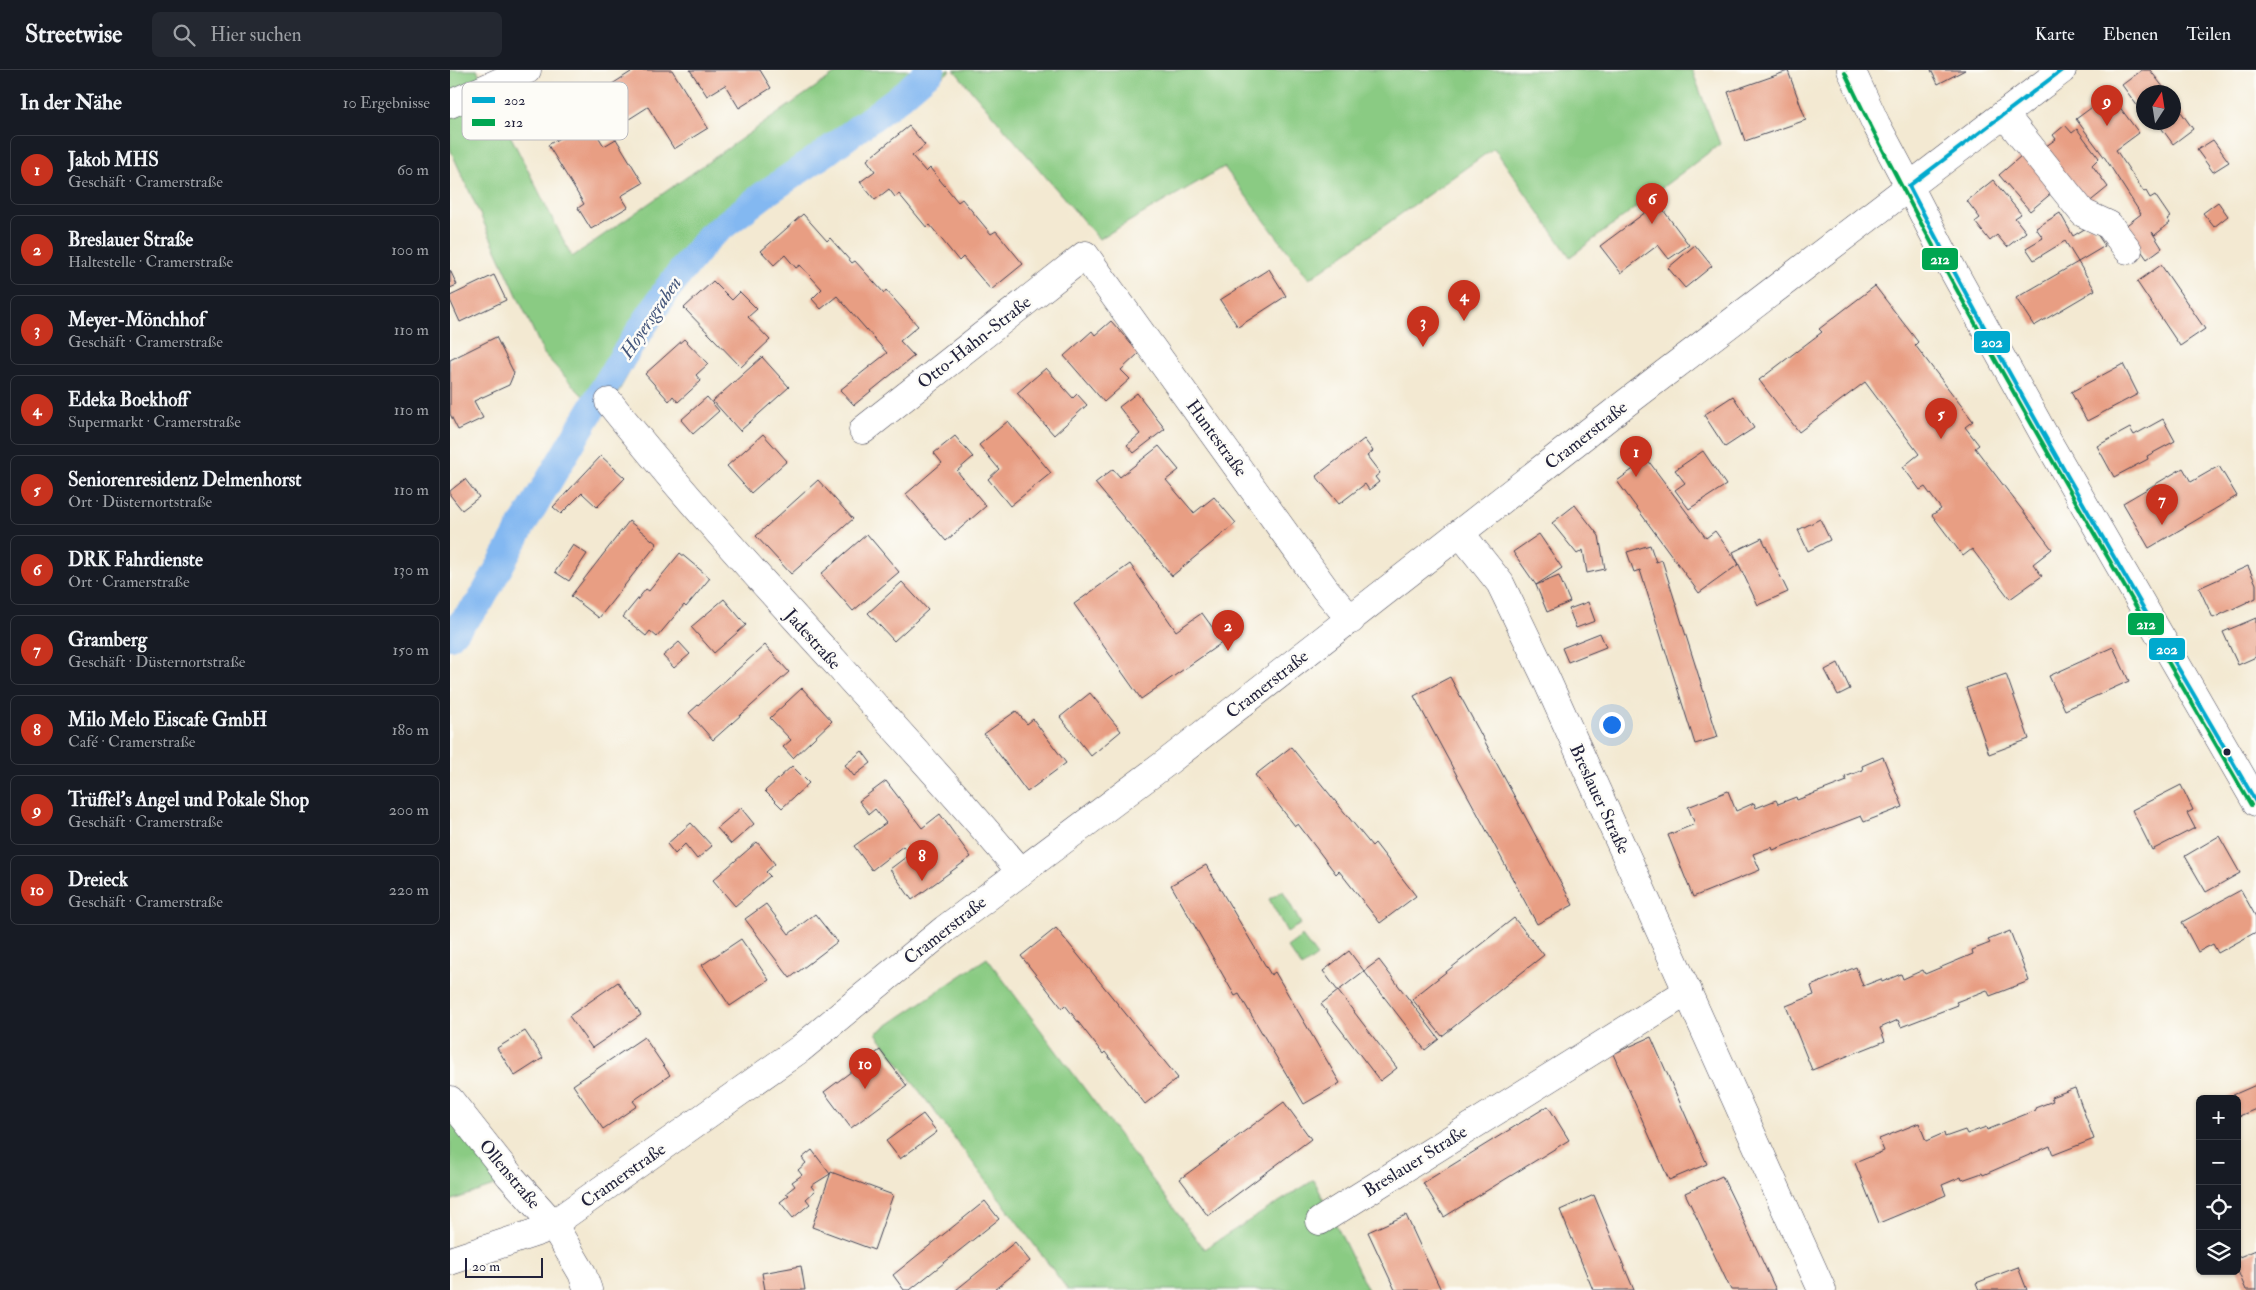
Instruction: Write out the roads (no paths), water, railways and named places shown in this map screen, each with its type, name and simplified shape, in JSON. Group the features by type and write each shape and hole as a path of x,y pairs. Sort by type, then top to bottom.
{"street":[{"path":"500,82 527,70"},
{"path":"1851,70 1876,124 1943,252 2048,440 2256,802"},
{"name":"Cramerstraße","path":"450,1260 540,1231 553,1224 800,1049 938,935 1351,620 1409,572 1461,534 1626,403 2062,70"},
{"path":"450,104 462,99"},
{"path":"2004,114 2083,213 2109,225 2128,250"},
{"name":"Otto-Hahn-Straße","path":"863,430 1085,255"},
{"name":"Huntestraße","path":"1085,255 1325,589 1351,620"},
{"name":"Jadestraße","path":"609,402 728,545 964,804 1021,872"},
{"name":"Breslauer Straße","path":"1461,534 1500,583 1544,674 1822,1290"},
{"name":"Breslauer Straße","path":"1320,1221 1688,991"},
{"name":"Ollenstraße","path":"450,1100 510,1176 553,1224 582,1273 588,1290"}],"waterway":[{"name":"Hoyersgraben","path":"450,636 480,602 523,524 622,358 668,288 709,237 763,195 825,153 900,97 931,70"}],"place":[{"name":"Trüffel's Angel und Pokale Shop","path":"2107,126"},
{"name":"DRK Fahrdienste","path":"1652,224"},
{"name":"Edeka Boekhoff","path":"1464,321"},
{"name":"Meyer-Mönchhof","path":"1423,347"},
{"name":"Seniorenresidenz Delmenhorst","path":"1941,439"},
{"name":"Jakob MHS","path":"1636,477"},
{"name":"Gramberg","path":"2162,525"},
{"name":"Breslauer Straße","path":"1228,651"},
{"name":"Milo Melo Eiscafe GmbH","path":"922,881"},
{"name":"Dreieck","path":"865,1089"}]}
